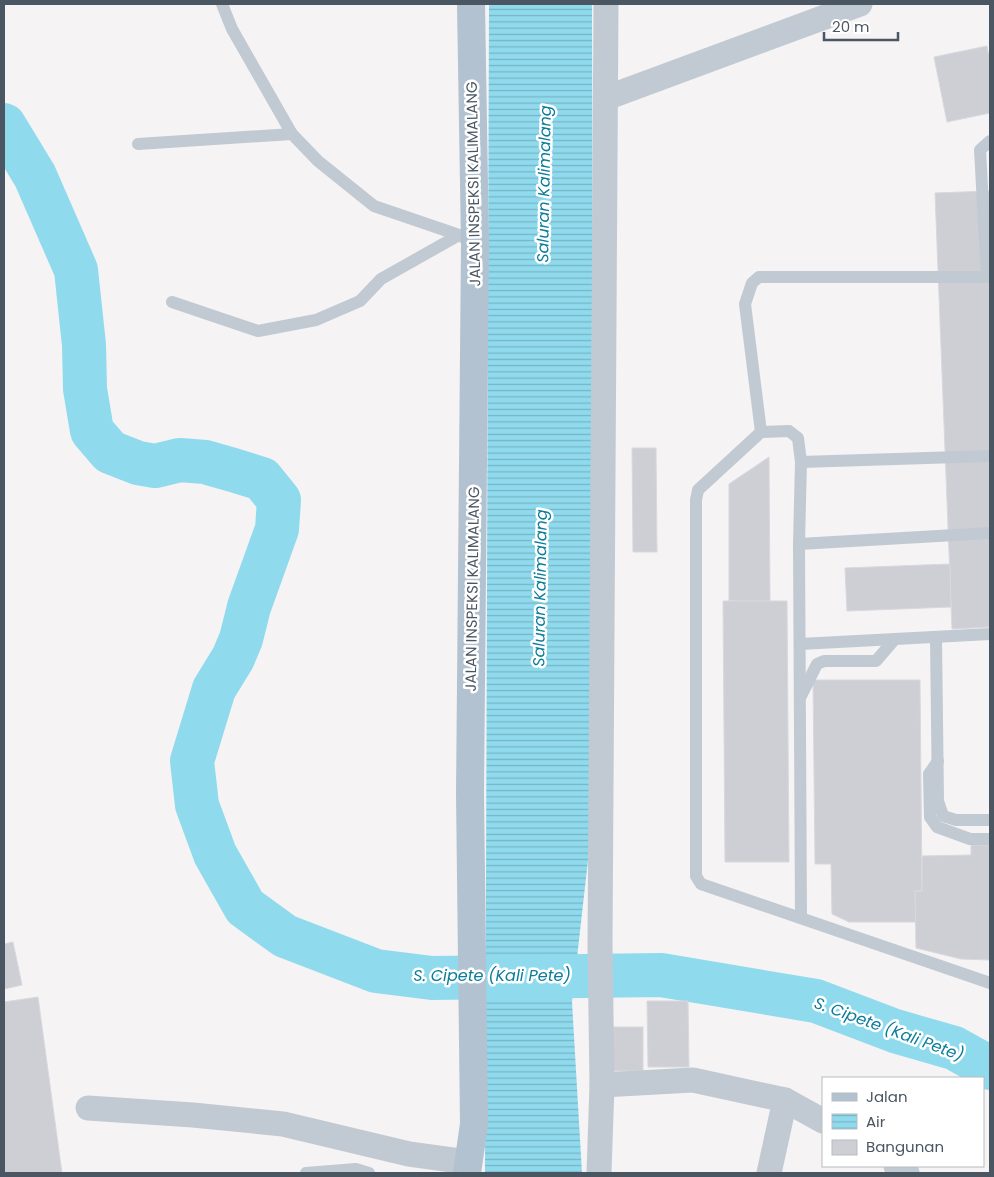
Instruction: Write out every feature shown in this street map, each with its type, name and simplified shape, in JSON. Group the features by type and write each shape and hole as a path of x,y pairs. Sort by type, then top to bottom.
{"main road":[{"name":"JALAN INSPEKSI KALIMALANG","path":"467,1168 474,1124 467,239 471,4"}],"street":[{"path":"599,1173 602,1085 600,945 606,4"},
{"path":"606,98 860,4"},
{"path":"602,1085 693,1080 785,1100 822,1119"},
{"path":"769,1173 785,1100"},
{"path":"88,1108 193,1115 283,1124 409,1164 467,1168"}],"lane":[{"path":"222,4 232,29 292,134 318,161 374,206 467,239"},
{"path":"138,144 292,134"},
{"path":"761,432 745,304 752,283 759,277 988,277 980,150 990,141"},
{"path":"172,302 258,331 316,320 360,301 380,279 467,239"},
{"path":"801,918 799,544 801,462 798,438 794,434 789,431 761,432 698,490 696,500 694,866 696,876 701,884 990,983"},
{"path":"801,462 990,456"},
{"path":"799,544 990,533"},
{"path":"800,644 990,634"},
{"path":"936,638 938,801 944,816 956,820 990,820"},
{"path":"800,698 817,664 824,661 876,661 894,640"},
{"path":"938,761 929,774 930,817 937,827 970,839 990,839"},
{"path":"306,1173 356,1169 369,1173"}],"water":[{"name":"Saluran Kalimalang","path":"489,4 592,4 594,807 572,1002 582,1173 485,1173"}],"building":[{"path":"987,46 988,53 990,53 990,113 947,122 934,57"},
{"path":"990,191 990,627 952,629 935,193"},
{"path":"632,448 656,448 657,552 633,552"},
{"path":"769,457 770,601 729,601 729,484"},
{"path":"950,564 951,607 847,611 845,568"},
{"path":"723,601 787,601 789,862 725,862"},
{"path":"813,680 920,680 922,891 915,891 916,922 849,922 832,914 831,864 815,864"},
{"path":"971,845 990,845 990,960 961,959 916,948 915,891 922,891 922,856 971,855"},
{"path":"13,942 22,985 4,989 4,944"},
{"path":"38,997 62,1173 4,1173 4,1002"},
{"path":"647,1001 688,1001 689,1067 648,1067"},
{"path":"607,1027 643,1027 643,1071 607,1071"}],"waterway":[{"name":"S. Cipete (Kali Pete)","path":"4,125 35,176 76,270 84,345 85,389 92,431 110,452 138,463 155,466 180,460 205,462 262,479 279,500 277,529 249,607 241,639 233,658 214,689 192,761 197,805 215,854 245,907 285,936 376,971 432,978 661,975 816,1001 895,1031 954,1048 990,1068"}]}
